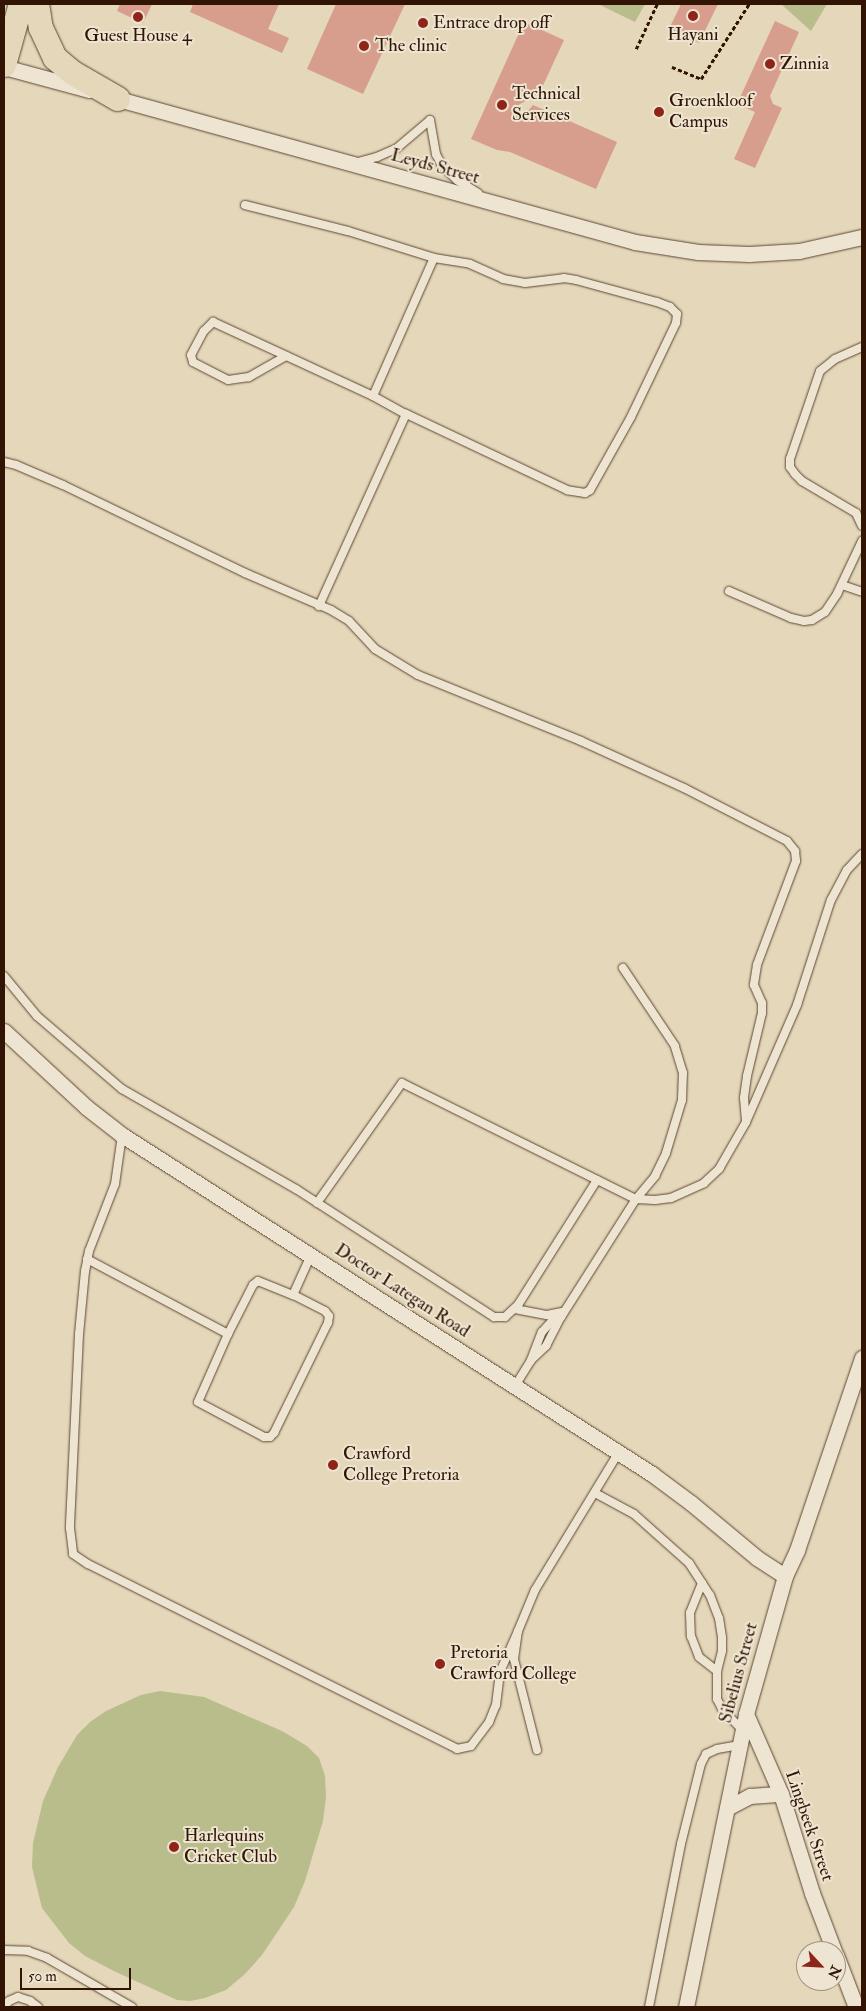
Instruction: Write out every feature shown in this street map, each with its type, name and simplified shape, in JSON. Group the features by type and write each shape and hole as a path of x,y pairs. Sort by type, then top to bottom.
{"main road":[{"path":"4,66 21,4"},
{"path":"37,4 40,28 55,58 73,73 118,99"}],"street":[{"name":"Leyds Street","path":"4,66 635,242 698,252 774,253 824,247 862,237"},
{"name":"Doctor Lategan Road","path":"4,1032 86,1107 122,1135 618,1452 669,1486 757,1558 784,1576"},
{"name":"Sibelius Street","path":"686,2007 746,1714 784,1576 797,1550 862,1358"},
{"name":"Lingbeek Street","path":"746,1714 781,1794 812,1893 830,1941"},
{"path":"727,1808 750,1796 781,1794"},
{"path":"846,1982 856,2007"}],"lane":[{"path":"351,164 392,151 430,120 436,154 442,166 458,180 494,202"},
{"path":"246,205 372,238 434,258 470,264 512,281 535,283 564,278 576,280 657,302 675,311 677,319 631,417 590,490 585,493 568,490 406,414 373,396 213,322 204,331 191,355 193,362 228,380 249,377 286,356"},
{"path":"373,396 434,258"},
{"path":"862,347 835,359 820,371 790,458 790,467 794,474 802,481 856,513 862,526"},
{"path":"319,606 406,414"},
{"path":"4,462 16,465 63,485 349,621 370,644 404,668 590,745 737,814 782,837 790,844 796,861 757,965 754,985 762,1003 762,1013 747,1076 744,1098 746,1122"},
{"path":"730,591 791,618 808,622 818,618 825,612 842,585 862,541"},
{"path":"842,585 862,592"},
{"path":"317,1203 402,1083 636,1199 655,1200 671,1198 710,1179 728,1156 746,1122 797,1005 831,900 848,870 862,854"},
{"path":"515,1386 531,1360 542,1332 552,1321 561,1317 636,1199 654,1176 666,1153 678,1120 684,1085 675,1046 623,968"},
{"path":"4,976 37,1016 122,1089 274,1176 494,1317 505,1317 515,1308 597,1180"},
{"path":"122,1135 115,1184 87,1259 79,1334 70,1528 72,1548 76,1557 457,1749 471,1746 489,1722 496,1704 500,1672 535,1590 618,1452"},
{"path":"293,1295 311,1255"},
{"path":"87,1259 228,1334"},
{"path":"258,1281 293,1295 325,1312 329,1316 328,1323 274,1433 270,1437 264,1437 198,1402 228,1334 253,1285 258,1281"},
{"path":"515,1308 550,1315 567,1308"},
{"path":"595,1493 634,1514 689,1563 710,1595 719,1618 722,1638 722,1651 717,1671 717,1699 741,1738 706,1754 701,1764 681,1844 649,2007"},
{"path":"702,1583 690,1613 691,1636 699,1657 717,1671"},
{"path":"518,1631 514,1659 537,1750"},
{"path":"4,1950 28,1951 47,1958 132,2007"},
{"path":"4,2007 9,2001 18,1998 30,2001 38,2007"}],"path":[{"path":"636,49 657,4"},
{"path":"672,67 701,79 749,4"}],"green space":[{"path":"598,4 645,4 635,22"},
{"path":"781,4 827,4 811,31"},
{"name":"Harlequins Cricket Club","path":"160,1691 204,1697 282,1731 307,1746 319,1758 325,1776 326,1797 323,1821 305,1881 294,1907 262,1955 245,1974 226,1990 205,1998 190,2001 177,2000 114,1971 85,1956 69,1943 42,1908 32,1867 33,1843 43,1801 58,1767 77,1735 90,1722 106,1711 141,1695"}],"building":[{"name":"Guest House 4","path":"120,4 152,4 143,23 117,11"},
{"path":"193,4 279,4 268,29 289,38 282,53 190,12"},
{"path":"336,4 405,4 363,94 307,69"},
{"name":"Hayani","path":"681,4 718,4 699,43 669,29"},
{"name":"Zinnia","path":"775,21 799,32 770,96 773,104 782,108 755,168 734,159 755,112 737,104"},
{"name":"Technical Services","path":"524,22 564,40 540,92 517,106 513,114 522,118 533,105 617,142 596,189 510,152 497,150 471,139"}],"place":[{"name":"Hayani","path":"693,16"},
{"name":"Guest House 4","path":"138,17"},
{"name":"Entrace drop off","path":"423,23"},
{"name":"The clinic","path":"364,46"},
{"name":"Zinnia","path":"770,64"},
{"name":"Technical Services","path":"502,105"},
{"name":"Groenkloof Campus","path":"659,112"},
{"name":"Crawford College Pretoria","path":"333,1465"},
{"name":"Pretoria Crawford College","path":"440,1664"},
{"name":"Harlequins Cricket Club","path":"174,1847"}]}
